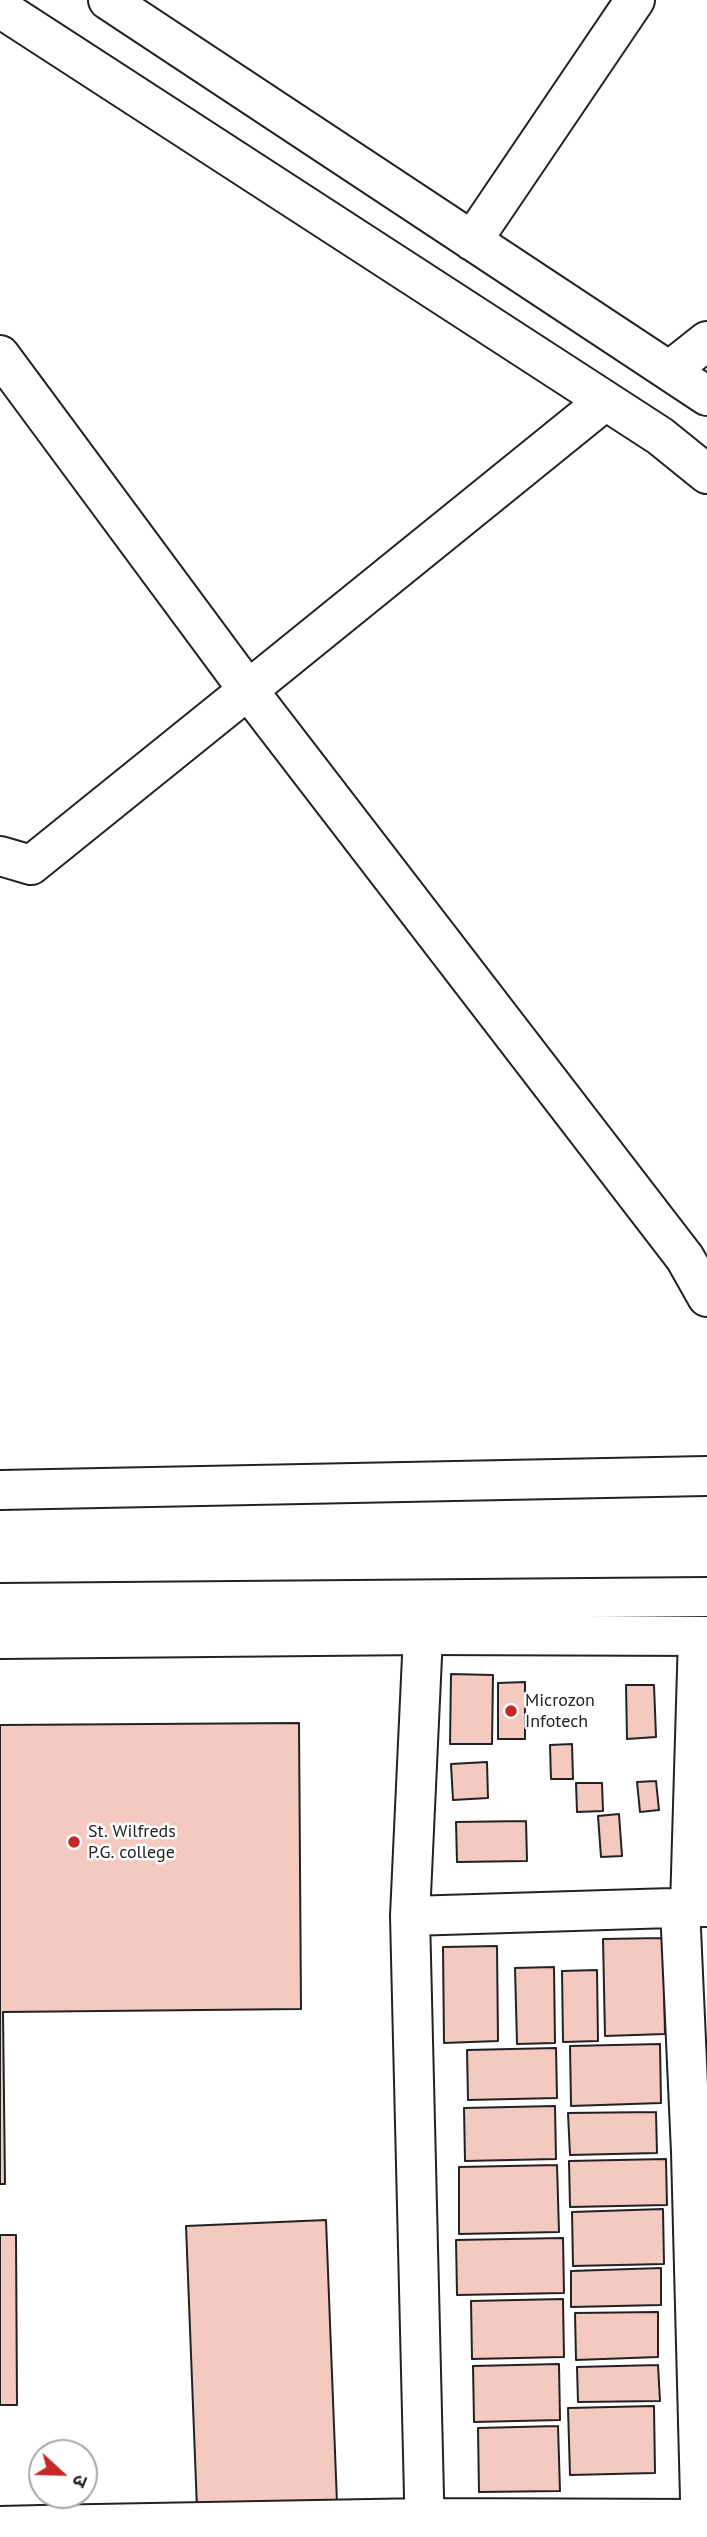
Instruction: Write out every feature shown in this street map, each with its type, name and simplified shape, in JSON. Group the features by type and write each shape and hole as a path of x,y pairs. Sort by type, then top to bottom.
{"main road":[{"path":"108,0 707,396"},
{"path":"472,241 635,0"},
{"path":"0,8 660,436 707,474"},
{"path":"669,371 707,341"},
{"path":"0,355 248,690 685,1258 707,1297"},
{"path":"0,856 31,865 605,401"},
{"path":"0,1490 707,1476"},
{"path":"0,1639 426,1618 707,1597"},
{"path":"0,1603 426,1618 702,1636 692,1907 699,2152 701,2528 425,2527 41,2531 0,2526"},
{"path":"425,2527 410,1916 426,1618"},
{"path":"410,1916 692,1907"}],"building":[{"path":"451,1674 493,1675 492,1744 450,1744"},
{"name":"Microzon Infotech","path":"525,1682 525,1739 498,1739 498,1683"},
{"path":"626,1685 654,1685 656,1737 627,1739"},
{"path":"299,1723 301,2009 3,2012 5,2184 0,2184 0,1725"},
{"path":"572,1744 573,1779 551,1779 550,1745"},
{"path":"487,1762 488,1798 453,1800 451,1764"},
{"path":"656,1781 659,1810 640,1812 637,1782"},
{"path":"576,1783 602,1783 603,1811 577,1812"},
{"path":"619,1814 622,1856 601,1857 598,1816"},
{"path":"526,1821 527,1861 457,1862 456,1822"},
{"path":"663,1938 665,2034 605,2036 603,1939"},
{"path":"497,1946 498,2041 444,2043 443,1947"},
{"path":"554,1967 555,2043 517,2044 515,1968"},
{"path":"597,1970 598,2041 563,2042 562,1971"},
{"path":"660,2044 661,2103 571,2106 570,2046"},
{"path":"556,2048 557,2098 468,2100 467,2050"},
{"path":"555,2106 556,2159 465,2161 464,2108"},
{"path":"656,2112 657,2153 570,2155 568,2113"},
{"path":"666,2159 667,2205 570,2207 569,2161"},
{"path":"557,2165 559,2232 459,2234 459,2167"},
{"path":"663,2209 664,2264 573,2266 572,2212"},
{"path":"326,2220 337,2503 197,2509 186,2226"},
{"path":"0,2235 16,2235 17,2405 0,2405"},
{"path":"563,2238 564,2293 457,2295 456,2240"},
{"path":"661,2268 661,2305 571,2307 571,2271"},
{"path":"563,2299 564,2357 472,2359 471,2301"},
{"path":"658,2312 658,2357 576,2360 575,2313"},
{"path":"559,2364 560,2420 474,2422 473,2366"},
{"path":"658,2365 660,2401 578,2402 577,2367"},
{"path":"654,2406 655,2473 570,2475 568,2408"},
{"path":"558,2426 560,2491 479,2492 478,2428"}],"place":[{"name":"Microzon Infotech","path":"511,1711"},
{"name":"St. Wilfreds P.G. college","path":"74,1842"}]}
